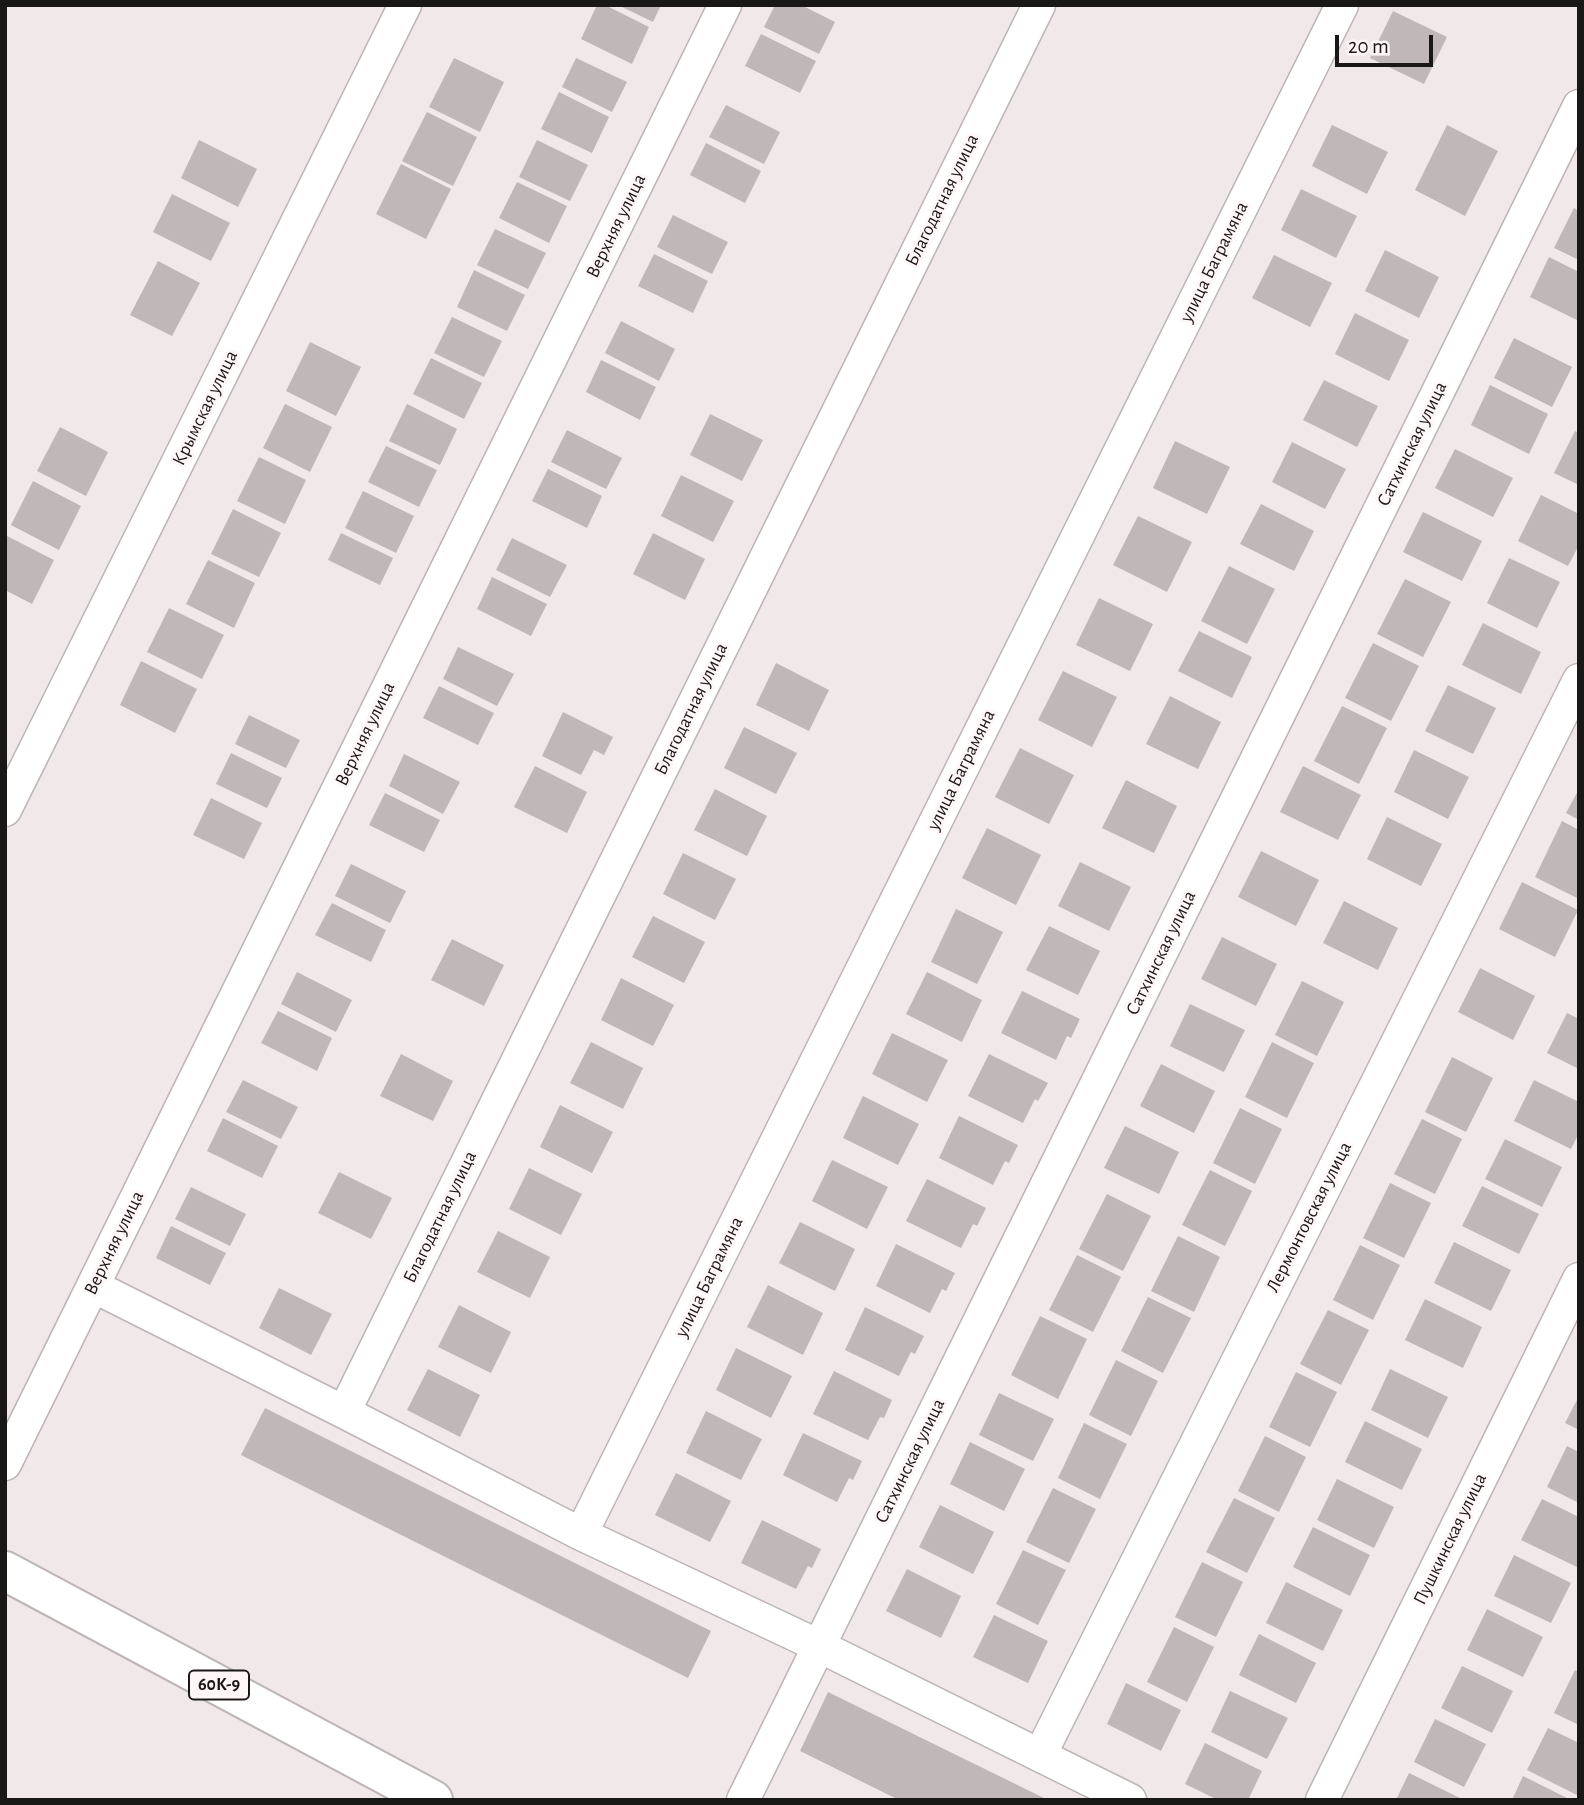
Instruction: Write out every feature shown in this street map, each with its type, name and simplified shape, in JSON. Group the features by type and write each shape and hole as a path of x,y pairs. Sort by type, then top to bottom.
{"main road":[{"name":"60К-9","path":"5,1571 433,1800"}],"street":[{"name":"Крымская улица","path":"5,810 405,5"},
{"name":"Верхняя улица","path":"5,1464 726,5"},
{"name":"Благодатная улица","path":"344,1412 1039,5"},
{"name":"улица Баграмяна","path":"580,1534 1342,5"},
{"name":"Сатхинская улица","path":"743,1800 1579,106"},
{"name":"Лермонтовская улица","path":"1040,1755 1579,680"},
{"name":"Пушкинская улица","path":"1322,1800 1579,1279"},
{"path":"93,1286 580,1534 819,1646 1130,1800"}],"building":[{"path":"597,5 605,5 649,27 632,64 581,39"},
{"path":"618,5 661,5 653,22"},
{"path":"775,5 801,5 835,22 819,54 764,27"},
{"path":"1393,11 1447,37 1424,84 1370,58"},
{"path":"761,34 816,61 800,93 745,66"},
{"path":"454,58 504,82 480,132 429,107"},
{"path":"576,58 627,82 612,112 562,87"},
{"path":"559,92 609,117 592,153 541,129"},
{"path":"726,105 780,132 764,164 709,137"},
{"path":"427,112 477,137 453,186 402,161"},
{"path":"1332,125 1388,152 1367,194 1312,166"},
{"path":"1447,125 1498,151 1465,216 1415,190"},
{"path":"199,140 257,169 238,207 181,178"},
{"path":"537,140 588,165 570,201 519,177"},
{"path":"706,143 761,171 745,203 690,175"},
{"path":"401,164 451,189 426,239 376,214"},
{"path":"517,182 567,206 549,243 499,218"},
{"path":"1301,189 1357,216 1336,258 1281,230"},
{"path":"172,194 230,223 211,261 153,232"},
{"path":"1574,208 1579,211 1579,260 1554,248"},
{"path":"673,215 728,242 712,274 657,247"},
{"path":"495,229 546,253 528,289 477,265"},
{"path":"1385,250 1439,277 1419,318 1365,291"},
{"path":"654,254 708,281 693,313 638,286"},
{"path":"1274,255 1332,283 1310,327 1252,298"},
{"path":"1549,257 1579,272 1579,321 1530,297"},
{"path":"158,261 200,283 172,336 130,315"},
{"path":"474,270 525,295 507,331 457,307"},
{"path":"1355,313 1409,340 1389,381 1335,354"},
{"path":"452,317 502,341 484,377 434,353"},
{"path":"621,321 675,349 659,381 605,353"},
{"path":"1514,338 1572,367 1552,407 1494,378"},
{"path":"310,342 361,367 336,416 286,391"},
{"path":"431,358 482,383 464,419 413,394"},
{"path":"601,360 656,387 640,420 586,392"},
{"path":"1324,380 1378,406 1357,447 1303,420"},
{"path":"1490,385 1548,414 1529,454 1471,425"},
{"path":"285,404 332,427 310,472 263,448"},
{"path":"407,404 457,429 440,465 389,441"},
{"path":"710,414 763,440 742,481 690,455"},
{"path":"60,427 108,452 86,496 37,471"},
{"path":"567,430 622,458 606,489 551,462"},
{"path":"1575,431 1579,433 1579,485 1554,473"},
{"path":"1175,441 1230,467 1207,514 1153,488"},
{"path":"1292,442 1346,469 1325,509 1272,482"},
{"path":"386,446 437,470 419,507 368,482"},
{"path":"1455,449 1513,478 1493,517 1435,488"},
{"path":"259,457 306,480 285,524 237,501"},
{"path":"548,469 602,496 587,528 532,501"},
{"path":"681,475 734,501 713,542 661,516"},
{"path":"33,481 81,506 59,550 11,525"},
{"path":"363,491 414,516 396,553 345,528"},
{"path":"1541,495 1579,514 1579,545 1568,566 1518,541"},
{"path":"1261,504 1314,531 1294,571 1240,544"},
{"path":"233,509 281,533 259,577 211,554"},
{"path":"1423,512 1482,541 1462,581 1403,552"},
{"path":"1138,516 1192,542 1167,592 1113,565"},
{"path":"341,533 393,558 380,585 328,560"},
{"path":"653,533 705,559 685,600 633,574"},
{"path":"5,535 54,560 32,604 5,590"},
{"path":"512,538 567,565 550,597 496,570"},
{"path":"1509,558 1560,582 1537,628 1487,603"},
{"path":"208,560 255,583 234,628 186,604"},
{"path":"1229,566 1275,589 1247,644 1201,621"},
{"path":"492,577 547,604 531,636 477,609"},
{"path":"1405,579 1451,602 1423,657 1377,634"},
{"path":"1099,598 1153,624 1130,671 1076,645"},
{"path":"169,608 224,635 202,679 147,652"},
{"path":"1483,623 1541,652 1521,694 1462,665"},
{"path":"1199,631 1252,657 1232,698 1178,671"},
{"path":"1373,643 1419,666 1391,721 1345,698"},
{"path":"458,647 514,674 497,706 443,679"},
{"path":"141,661 197,689 175,733 120,705"},
{"path":"776,663 829,690 809,731 756,705"},
{"path":"1063,671 1117,697 1092,747 1038,720"},
{"path":"1448,685 1496,708 1473,754 1425,731"},
{"path":"439,686 494,713 478,745 423,718"},
{"path":"1170,696 1221,722 1198,769 1146,744"},
{"path":"1342,706 1387,728 1359,784 1314,761"},
{"path":"563,712 613,737 604,755 594,750 581,775 542,756"},
{"path":"249,715 300,740 286,768 235,744"},
{"path":"744,727 797,753 776,794 724,768"},
{"path":"1020,748 1074,775 1049,824 995,797"},
{"path":"1414,750 1469,777 1448,819 1394,792"},
{"path":"231,753 282,778 267,808 216,784"},
{"path":"404,754 460,782 443,814 389,786"},
{"path":"535,766 587,792 567,833 514,807"},
{"path":"1303,766 1361,795 1338,840 1280,812"},
{"path":"1126,780 1177,806 1154,853 1102,828"},
{"path":"715,789 767,816 747,856 694,830"},
{"path":"1579,789 1579,820 1566,813"},
{"path":"385,793 440,820 424,852 369,825"},
{"path":"211,798 262,823 244,859 193,835"},
{"path":"1387,817 1442,844 1421,886 1367,859"},
{"path":"1562,821 1579,830 1579,899 1535,877"},
{"path":"987,828 1041,855 1016,905 962,878"},
{"path":"1261,851 1319,880 1296,926 1238,897"},
{"path":"683,853 736,879 715,920 663,894"},
{"path":"1080,862 1131,887 1109,931 1058,906"},
{"path":"351,864 406,891 390,923 335,896"},
{"path":"1522,882 1578,910 1555,957 1499,929"},
{"path":"1344,901 1398,928 1378,970 1323,943"},
{"path":"332,903 386,930 371,962 315,935"},
{"path":"956,909 1003,932 977,984 931,962"},
{"path":"653,916 705,942 684,983 632,957"},
{"path":"1049,926 1100,951 1078,995 1026,970"},
{"path":"1222,937 1277,964 1256,1006 1201,979"},
{"path":"452,939 504,965 484,1006 431,980"},
{"path":"1480,968 1535,996 1513,1040 1458,1012"},
{"path":"297,972 352,1000 336,1032 281,1004"},
{"path":"927,972 982,1000 962,1042 906,1014"},
{"path":"621,978 674,1005 653,1046 601,1020"},
{"path":"1302,981 1344,1002 1317,1056 1275,1035"},
{"path":"1022,991 1080,1019 1071,1038 1067,1036 1056,1060 1001,1033"},
{"path":"1190,1004 1245,1030 1224,1072 1170,1046"},
{"path":"278,1011 332,1038 317,1071 261,1043"},
{"path":"1567,1013 1579,1019 1579,1069 1547,1053"},
{"path":"892,1033 948,1060 927,1102 872,1074"},
{"path":"591,1042 643,1068 623,1109 570,1083"},
{"path":"1272,1042 1314,1063 1287,1118 1245,1097"},
{"path":"401,1054 453,1081 433,1121 380,1096"},
{"path":"989,1054 1048,1083 1038,1101 1035,1099 1023,1123 968,1096"},
{"path":"1452,1057 1493,1078 1466,1132 1425,1112"},
{"path":"1161,1064 1215,1091 1194,1133 1140,1106"},
{"path":"243,1080 298,1107 281,1139 226,1112"},
{"path":"1534,1080 1579,1102 1579,1133 1571,1149 1514,1121"},
{"path":"863,1096 919,1124 898,1165 843,1138"},
{"path":"560,1105 613,1132 592,1173 540,1147"},
{"path":"1240,1108 1282,1129 1255,1184 1213,1163"},
{"path":"959,1116 1018,1145 1009,1163 1005,1161 993,1185 939,1158"},
{"path":"223,1118 278,1146 262,1178 207,1151"},
{"path":"1422,1119 1462,1139 1435,1194 1394,1174"},
{"path":"1125,1126 1179,1152 1159,1194 1104,1168"},
{"path":"1505,1139 1562,1167 1542,1207 1485,1179"},
{"path":"832,1160 888,1187 867,1229 812,1201"},
{"path":"529,1168 582,1194 561,1235 509,1209"},
{"path":"1210,1170 1252,1191 1225,1246 1182,1225"},
{"path":"339,1172 392,1198 371,1239 318,1213"},
{"path":"927,1179 986,1208 977,1226 973,1224 961,1248 906,1221"},
{"path":"1390,1183 1431,1203 1404,1258 1363,1238"},
{"path":"1482,1186 1539,1214 1519,1254 1462,1226"},
{"path":"191,1187 246,1214 230,1246 175,1219"},
{"path":"1107,1194 1151,1216 1123,1271 1079,1249"},
{"path":"800,1222 855,1249 835,1291 779,1263"},
{"path":"171,1226 226,1253 210,1285 156,1258"},
{"path":"498,1231 550,1257 530,1298 477,1272"},
{"path":"1178,1236 1220,1257 1194,1312 1151,1291"},
{"path":"1454,1242 1511,1270 1491,1311 1434,1283"},
{"path":"896,1244 955,1273 946,1291 942,1289 930,1313 876,1286"},
{"path":"1360,1245 1400,1265 1373,1320 1333,1300"},
{"path":"1077,1255 1121,1277 1093,1332 1049,1310"},
{"path":"768,1285 823,1313 803,1355 747,1327"},
{"path":"279,1288 332,1314 311,1355 259,1328"},
{"path":"1148,1297 1191,1318 1163,1373 1121,1351"},
{"path":"1425,1299 1482,1327 1463,1368 1405,1340"},
{"path":"459,1305 511,1332 491,1373 438,1347"},
{"path":"865,1307 924,1336 915,1354 911,1352 899,1376 845,1350"},
{"path":"1328,1310 1369,1330 1341,1385 1300,1364"},
{"path":"1040,1316 1087,1339 1058,1399 1011,1375"},
{"path":"736,1348 792,1376 771,1418 716,1390"},
{"path":"1116,1360 1158,1381 1131,1436 1089,1415"},
{"path":"428,1369 480,1395 460,1437 407,1410"},
{"path":"1390,1369 1448,1397 1428,1438 1371,1410"},
{"path":"834,1371 892,1400 884,1418 880,1417 868,1440 813,1414"},
{"path":"1296,1372 1337,1392 1310,1447 1269,1427"},
{"path":"999,1393 1054,1419 1033,1461 979,1435"},
{"path":"1579,1396 1579,1430 1565,1423"},
{"path":"265,1408 711,1631 688,1678 241,1455"},
{"path":"706,1411 762,1439 741,1480 686,1453"},
{"path":"1365,1421 1422,1449 1402,1490 1345,1462"},
{"path":"1084,1423 1127,1444 1100,1499 1058,1478"},
{"path":"803,1433 862,1461 853,1480 849,1478 837,1502 783,1475"},
{"path":"1265,1436 1306,1457 1279,1512 1238,1491"},
{"path":"970,1442 1025,1469 1004,1511 950,1484"},
{"path":"1567,1446 1579,1452 1579,1503 1547,1487"},
{"path":"676,1473 731,1501 710,1542 655,1515"},
{"path":"1337,1479 1394,1507 1374,1548 1317,1520"},
{"path":"1053,1488 1096,1509 1069,1563 1026,1542"},
{"path":"1234,1498 1275,1518 1247,1573 1206,1552"},
{"path":"1542,1499 1579,1517 1579,1568 1521,1540"},
{"path":"940,1505 994,1532 973,1574 919,1547"},
{"path":"762,1520 821,1549 812,1568 808,1566 796,1589 741,1563"},
{"path":"1313,1527 1370,1555 1350,1596 1293,1567"},
{"path":"1023,1550 1066,1570 1038,1625 996,1604"},
{"path":"1514,1555 1571,1583 1551,1623 1494,1596"},
{"path":"1202,1562 1243,1582 1216,1637 1175,1617"},
{"path":"907,1569 961,1596 941,1638 886,1611"},
{"path":"1286,1582 1343,1610 1323,1651 1266,1623"},
{"path":"1487,1609 1543,1637 1523,1677 1467,1650"},
{"path":"994,1615 1048,1641 1028,1683 973,1657"},
{"path":"1174,1627 1214,1647 1187,1702 1147,1682"},
{"path":"1259,1634 1316,1663 1296,1703 1239,1675"},
{"path":"1462,1666 1513,1691 1492,1733 1441,1708"},
{"path":"1575,1670 1579,1672 1579,1725 1554,1713"},
{"path":"1126,1683 1181,1710 1161,1751 1107,1724"},
{"path":"1230,1691 1288,1718 1267,1759 1211,1732"},
{"path":"828,1692 1048,1800 899,1800 800,1751"},
{"path":"1435,1719 1486,1744 1464,1787 1414,1762"},
{"path":"1548,1728 1579,1743 1579,1796 1527,1770"},
{"path":"1205,1743 1262,1771 1248,1800 1218,1800 1185,1784"},
{"path":"1409,1773 1460,1798 1459,1800 1396,1800"},
{"path":"1523,1776 1571,1800 1512,1800"}]}
